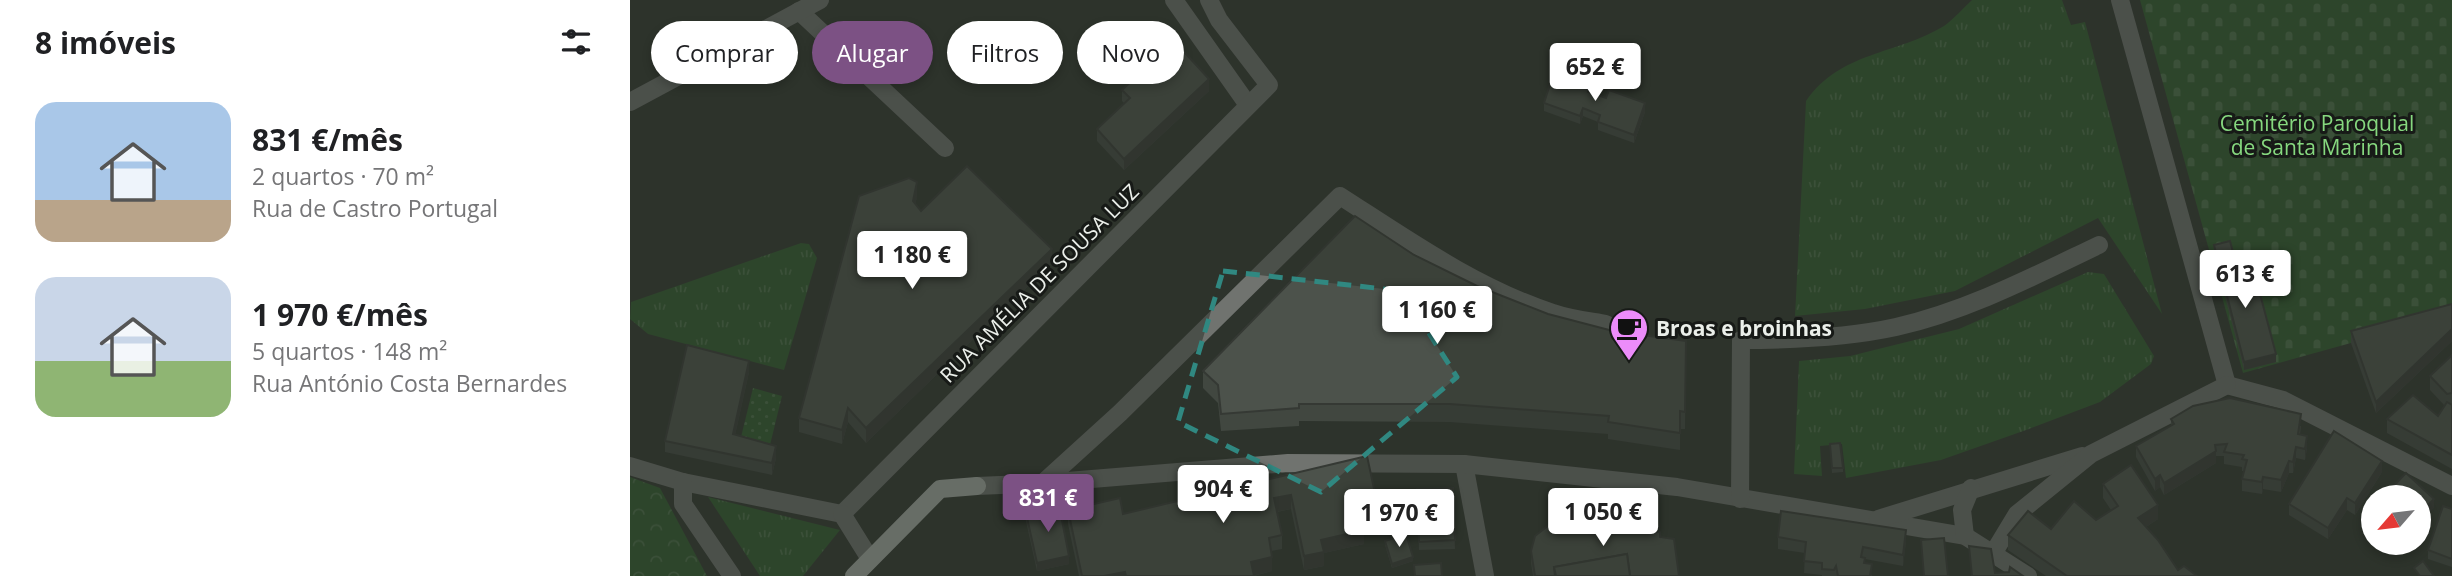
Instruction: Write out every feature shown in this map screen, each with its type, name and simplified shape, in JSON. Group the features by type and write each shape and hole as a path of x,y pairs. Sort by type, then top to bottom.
{"main road":[{"path":"854,576 940,489 977,485"}],"street":[{"path":"630,102 820,0"},
{"path":"1174,0 1179,11 1248,105"},
{"name":"RUA AMÉLIA DE SOUSA LUZ","path":"842,514 1269,85 1219,20 1209,0"},
{"path":"2120,0 2227,385"},
{"path":"799,12 945,148"},
{"path":"1043,483 1120,412 1340,196 1439,259 1496,288 1554,314 1606,324"},
{"path":"1740,499 1741,340 1788,340 1895,327 1963,306 2099,245"},
{"path":"1875,520 1971,488 2091,454 2227,385 2283,400 2452,486"},
{"path":"1994,552 2017,514 2091,454"},
{"path":"977,485 1043,483 1288,463 1464,464 1677,487 1965,536 2028,576"},
{"path":"1464,464 1485,576"},
{"path":"630,466 683,482 842,514 870,559"},
{"path":"683,482 682,504 732,576"},
{"path":"1965,536 1962,510 1971,488"}],"highlighted area":[{"path":"1223,271 1402,291 1457,377 1321,492 1178,422"}],"green space":[{"path":"1972,0 2062,0 2071,25 2085,22 2162,314 2098,218 1955,291 1865,309 1795,316 1806,101 1836,72 1944,26"},
{"name":"Cemitério Paroquial de Santa Marinha","path":"2140,0 2452,0 2452,315 2243,373"},
{"path":"801,243 809,244 817,258 784,370 648,334 630,319 631,302"},
{"path":"2088,272 2104,274 2154,356 2151,364 2100,402 1941,460 1846,478 1842,444 1820,446 1822,476 1794,474 1799,361 1850,356 1959,329"},
{"path":"753,388 782,396 770,445 741,437"},
{"path":"630,477 660,488 707,576 630,576"},
{"path":"708,497 840,530 803,576 760,576"}],"building":[{"path":"1184,52 1209,79 1124,159 1097,129 1130,98 1122,90 1128,84 1184,84"},
{"path":"1554,72 1591,84 1588,92 1606,98 1609,90 1645,103 1634,135 1598,122 1600,115 1583,108 1580,116 1544,103"},
{"path":"967,166 1052,249 866,428 848,408 842,430 799,418 859,196 909,178 917,182 913,201 921,211"},
{"path":"1355,216 1414,255 1477,286 1548,314 1613,331 1686,341 1685,412 1680,411 1680,433 1608,422 1609,416 1450,404 1299,404 1299,408 1221,414 1218,385 1203,371"},
{"path":"2230,241 2245,298 2260,294 2276,354 2244,362 2214,245"},
{"path":"2452,304 2452,329 2376,402 2351,331"},
{"path":"687,345 749,361 733,434 776,446 772,463 665,441"},
{"path":"2452,355 2452,393 2447,394 2430,376"},
{"path":"2413,395 2438,416 2447,402 2452,405 2452,455 2387,419"},
{"path":"2230,398 2301,414 2298,434 2307,436 2305,449 2296,447 2293,462 2289,461 2281,480 2263,477 2262,482 2242,479 2247,460 2242,459 2244,455 2224,452 2227,444 2215,445 2216,451 2164,483 2160,475 2155,479 2136,446 2174,424 2171,419 2193,406"},
{"path":"2334,431 2382,461 2367,485 2361,485 2361,494 2355,503 2347,498 2328,528 2289,504"},
{"path":"1840,443 1843,468 1832,468 1830,444"},
{"path":"1367,456 1379,512 1361,516 1364,530 1321,540 1324,552 1304,556 1291,495 1274,498 1282,535 1269,538 1272,557 1251,562 1254,576 1126,576 1125,572 1082,576 1068,510 1120,498 1123,514"},
{"path":"2131,465 2158,505 2138,518 2158,540 2178,570 2184,566 2197,576 2067,576 2008,535 2028,511 2051,529 2074,501 2096,520 2118,506 2103,484"},
{"path":"2406,473 2419,485 2394,485"},
{"path":"1453,488 1455,540 1419,542 1417,489"},
{"path":"1059,505 1069,556 1037,563 1026,513"},
{"path":"2443,506 2452,509 2452,559 2431,551 2431,541"},
{"path":"1781,511 1906,530 1903,555 1863,547 1861,557 1865,558 1864,563 1872,564 1870,576 1838,576 1836,566 1834,570 1822,569 1822,563 1804,561 1806,542 1778,537"},
{"path":"1579,520 1660,532 1660,537 1674,539 1679,576 1630,576 1627,554 1554,567 1555,576 1535,576 1531,551 1535,536 1549,525"},
{"path":"1406,534 1413,557 1392,564 1385,541"},
{"path":"1944,538 1948,576 1924,576 1921,540"},
{"path":"1969,546 1991,549 1995,573 2009,572 2010,567 2023,576 1972,576"},
{"path":"1627,554 1630,576 1556,576 1554,567"},
{"path":"2423,561 2434,576 2420,576 2414,568"},
{"path":"1441,563 1442,576 1415,576 1414,565"}],"place":[{"name":"Broas e broinhas","path":"1629,362"}]}
